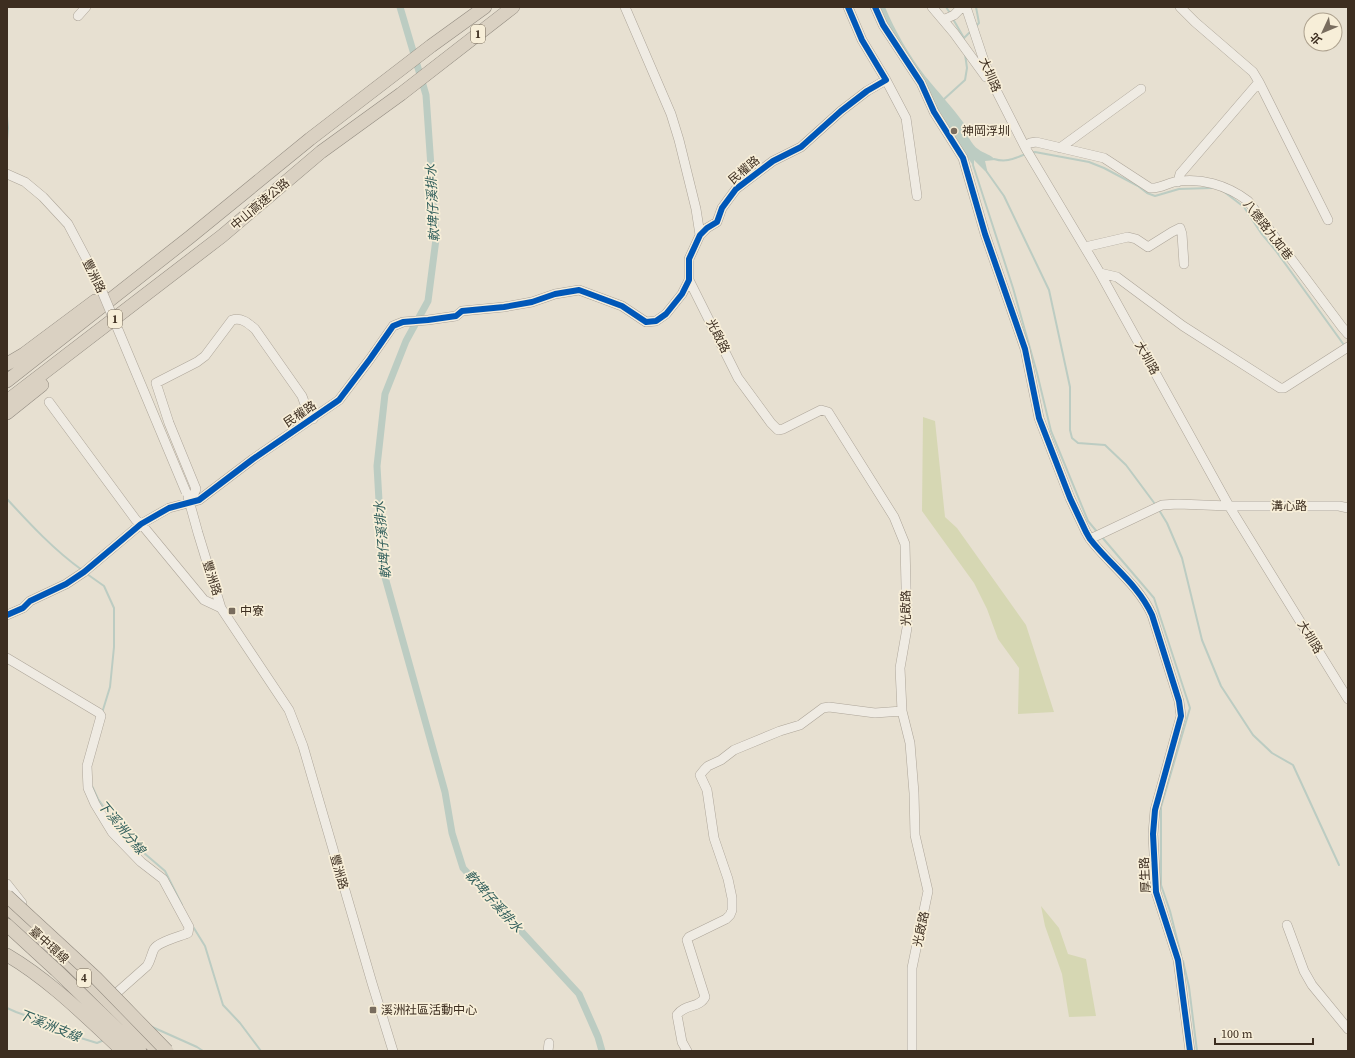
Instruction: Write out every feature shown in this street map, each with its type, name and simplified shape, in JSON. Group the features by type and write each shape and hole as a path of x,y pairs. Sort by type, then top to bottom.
{"highway":[{"name":"中山高速公路","path":"7,381 190,237 310,139 431,46 485,7"},
{"name":"中山高速公路","path":"7,401 222,236 321,152 400,94 513,7"},
{"path":"7,413 214,248 222,236"},
{"path":"7,364 24,354 137,270 190,237"},
{"path":"7,896 96,978 167,1051"},
{"name":"臺中環線","path":"7,907 69,963 158,1051"},
{"name":"臺中環線","path":"7,925 140,1051"},
{"path":"7,955 54,988 123,1051"}],"street":[{"path":"78,16 86,7"},
{"path":"625,7 671,114 696,209 700,235"},
{"path":"848,7 862,40 886,80 906,118 917,196"},
{"path":"875,7 883,25 921,83 934,112 963,158 985,234 1025,349 1039,418 1070,498 1086,532 1096,536"},
{"path":"932,7 948,18 965,49 995,88"},
{"path":"948,18 962,7"},
{"name":"大圳路","path":"966,7 972,28 995,88 1031,157 1100,273 1229,506 1348,699"},
{"path":"1180,7 1195,22 1253,72 1328,220"},
{"name":"民權路","path":"7,615 24,608 30,601 74,579 140,524 169,508 199,500 253,459 339,400 393,326 403,322 456,316 462,311 504,307 532,302 555,294 579,290 622,306 646,322 656,321 666,314 682,294 689,280 690,259 700,235 707,228 717,222 722,208 736,189 773,161 801,147 861,95 886,80"},
{"path":"1178,182 1180,174 1259,82"},
{"path":"1060,148 1140,89"},
{"name":"八德路九如巷","path":"1026,147 1030,143 1036,142 1104,158 1150,188 1159,188 1178,182 1191,181 1214,183 1231,190 1248,201 1348,334"},
{"name":"豐洲路","path":"7,174 26,182 68,224 96,277 190,502 221,608 289,710 303,746 393,1051"},
{"path":"1084,247 1128,237 1136,239 1148,247 1180,228 1182,234 1184,264"},
{"path":"1100,273 1116,277 1183,326 1280,388 1284,388 1346,348"},
{"name":"光啟路","path":"689,280 738,378 771,423 778,430 783,429 821,410 828,412 894,517 905,544 907,628 900,668 902,711 910,742 914,793 915,835 928,891 912,968 912,1051"},
{"path":"190,502 196,489 169,423 156,383 201,359 209,352 232,320 240,319 255,329 302,396 313,419"},
{"path":"49,402 136,520 204,600 221,608"},
{"name":"溝心路","path":"1096,536 1157,507 1178,504 1229,506 1339,506 1348,508"},
{"name":"厚生路","path":"1096,536 1149,608 1166,655 1179,700 1181,720 1156,804 1154,834 1156,892 1178,960 1190,1051"},
{"path":"7,658 99,713 101,716 87,766 88,788 95,804 112,832 140,862 163,879 189,927 188,933 158,944 154,948 150,961 146,966 112,997"},
{"path":"687,1051 682,1042 677,1015 684,1008 702,1002 706,997 687,940 689,937 726,919 732,910 732,898 728,879 714,838 707,790 700,775 701,772 708,766 721,760 734,750 744,745 780,730 800,725 823,708 829,707 875,713 902,711"},
{"path":"7,884 28,911 112,997 162,1051"},
{"path":"1287,925 1304,971 1312,985 1347,1027"}],"green space":[{"path":"923,417 935,421 945,517 957,528 1026,625 1054,712 1018,714 1019,668 998,639 987,609 974,583 922,511"},
{"path":"1041,906 1059,928 1068,954 1086,959 1096,1016 1069,1017 1062,974 1045,926"}],"shaded area":[{"path":"877,7 885,7 898,34 919,68 966,126 969,139 980,151 992,156 995,160 985,161 988,174 974,160 974,167 949,129"}],"waterway":[{"name":"軟埤仔溪排水","path":"400,7 426,95 436,239 428,301 406,341 385,394 377,466 383,570 445,792 452,833 463,868 579,994 598,1037 602,1051"},
{"path":"946,7 950,13"},
{"path":"976,7 979,23 976,26"},
{"path":"953,19 964,38"},
{"path":"964,42 964,38 971,31"},
{"path":"943,100 965,80 967,68 965,54"},
{"name":"下溪洲分線","path":"7,116 7,141"},
{"path":"1031,153 1035,152 1089,162 1104,168 1138,186 1147,193 1155,196 1179,189 1211,188"},
{"path":"994,159 1007,160 1026,154"},
{"path":"973,165 1013,288 1037,373 1051,431 1088,521 1098,533"},
{"path":"987,172 1004,196 1049,290 1070,387 1070,430 1072,438 1078,443 1105,445 1126,465 1155,504"},
{"path":"1223,191 1244,207 1261,233 1276,251 1344,345"},
{"name":"下溪洲分線","path":"7,499 52,545 82,570"},
{"path":"1159,510 1167,523 1182,558 1202,640 1221,686 1253,735 1272,753 1293,765 1339,865"},
{"path":"1101,536 1154,598 1190,708 1161,807 1161,885 1170,911 1181,955"},
{"name":"下溪洲分線","path":"87,574 104,586 114,608 114,647 110,687 102,713"},
{"name":"下溪洲分線","path":"92,786 98,799 113,820 137,847 165,871 182,905"},
{"name":"下溪洲分線","path":"192,925 205,946 223,1005 240,1023 261,1051"},
{"path":"1183,961 1189,987 1197,1051"},
{"name":"下溪洲支線","path":"7,1008 66,1030 71,1035 97,1043 104,1040"},
{"name":"下溪洲支線","path":"150,1026 203,1051"}],"cycle path":[{"path":"7,615 23,608 30,601 66,584 84,572 141,524 169,508 199,500 253,459 339,400 393,326 403,322 456,316 462,311 504,307 532,302 555,294 579,290 622,306 646,322 656,321 666,314 682,294 689,280 689,259 700,235 707,228 717,222 722,208 736,189 773,161 801,147 841,111 867,91 886,80 862,40 848,7"},
{"path":"875,7 883,25 921,83 934,112 963,158 985,234 1025,349 1039,418 1070,498 1090,539 1132,584 1152,615 1179,701 1181,716 1155,810 1153,834 1156,892 1178,960 1190,1051"}],"place":[{"name":"神岡浮圳","path":"954,131"},
{"name":"中寮","path":"232,611"},
{"name":"溪洲社區活動中心","path":"373,1010"}]}
